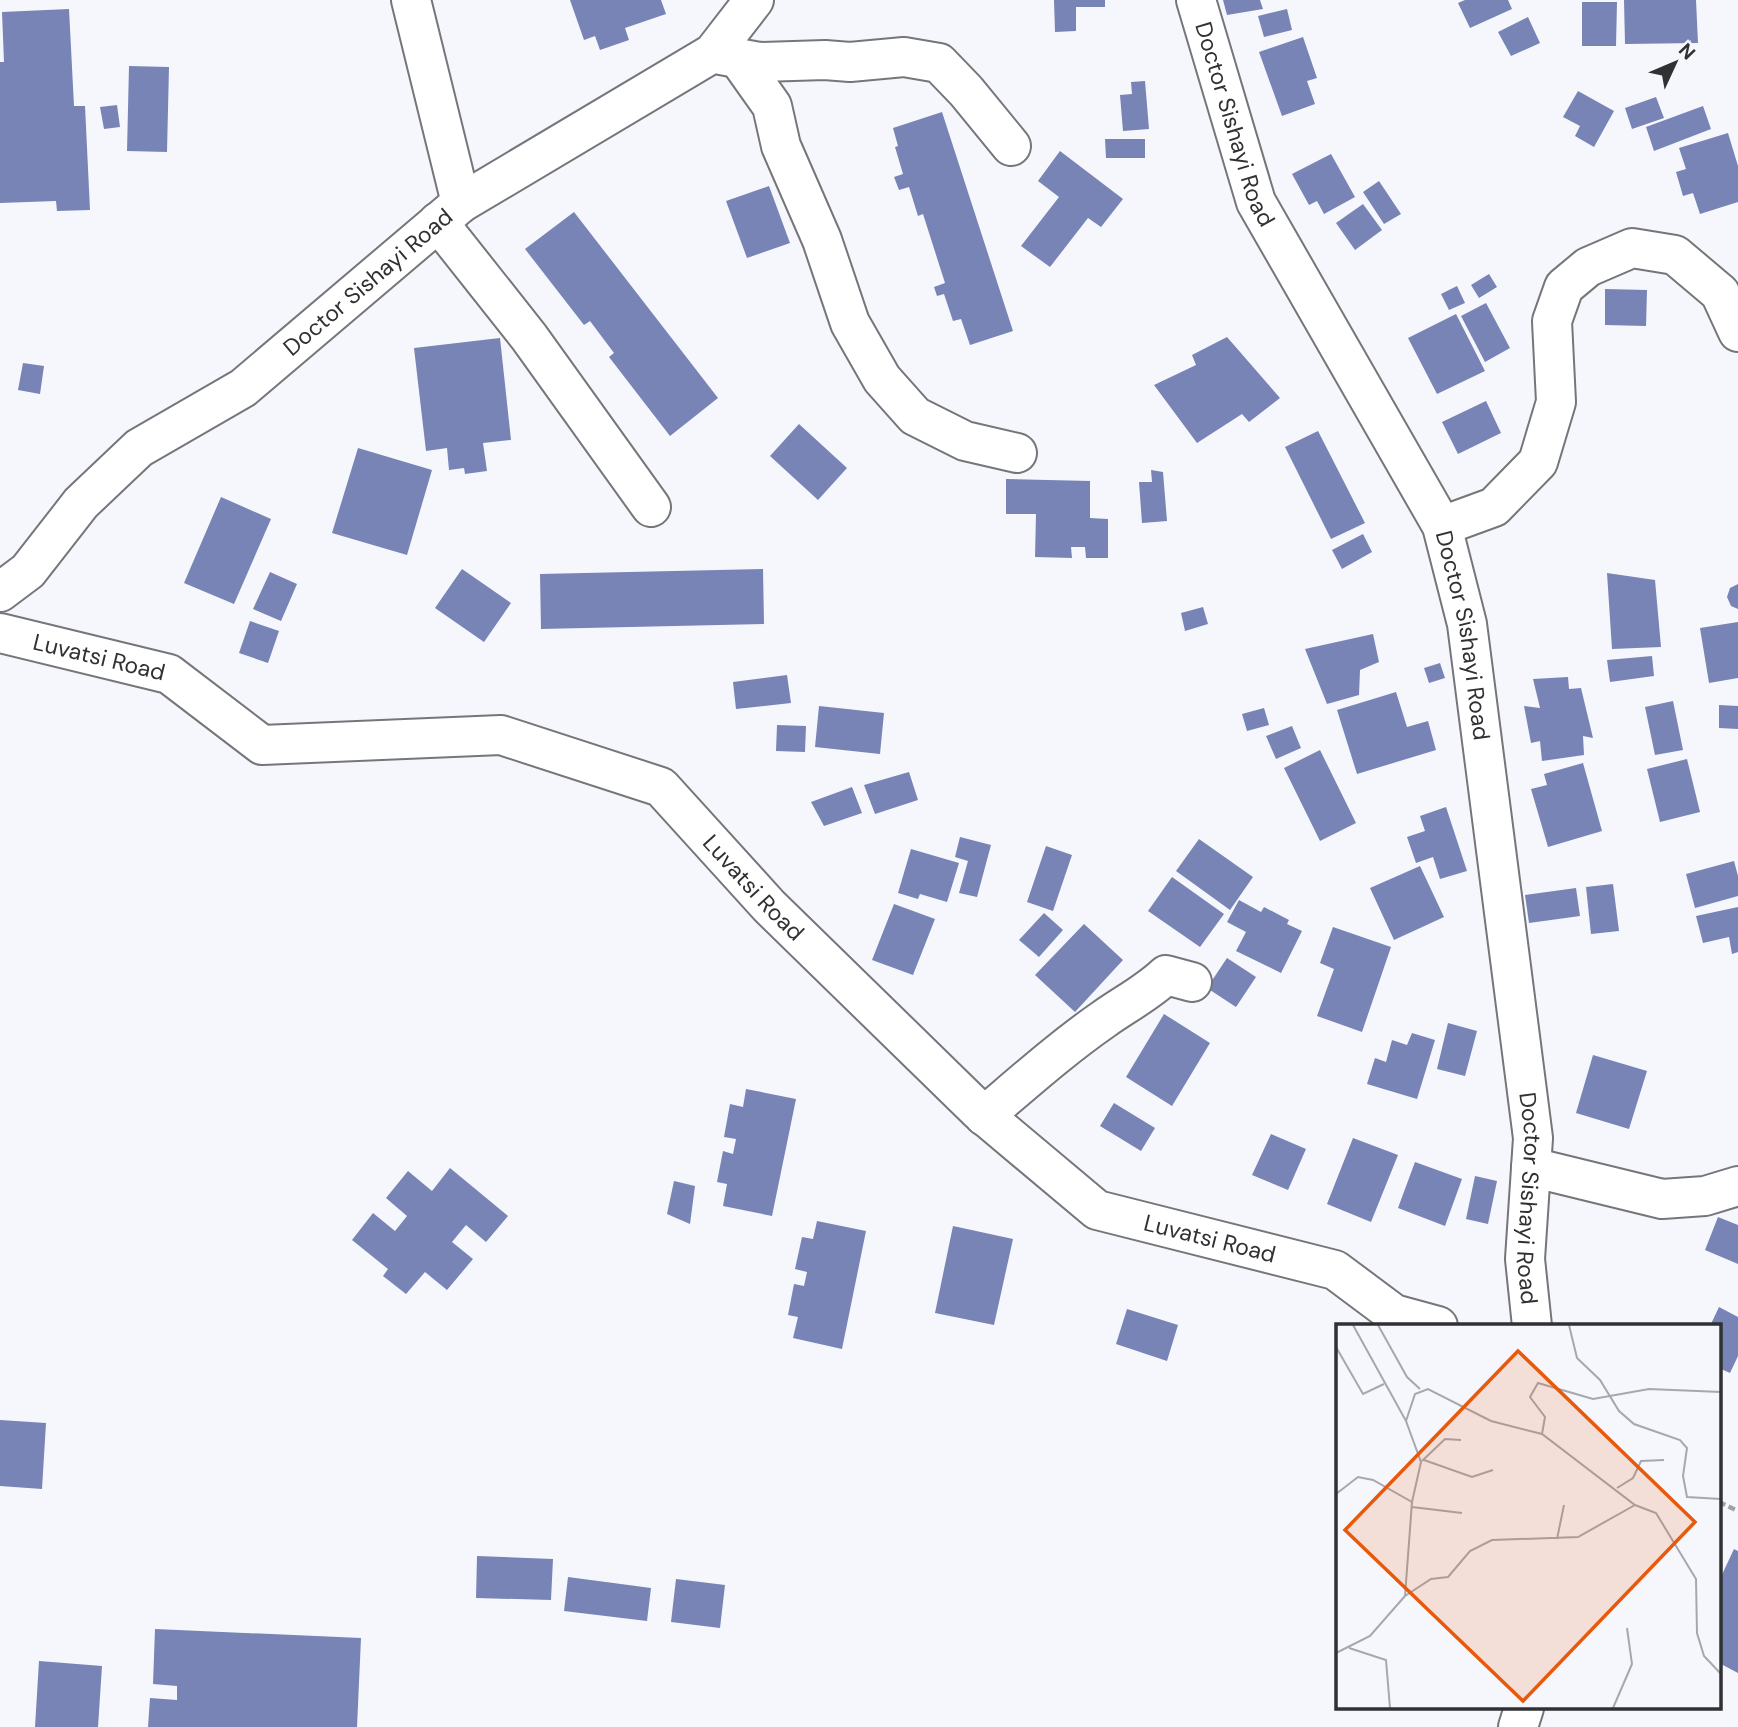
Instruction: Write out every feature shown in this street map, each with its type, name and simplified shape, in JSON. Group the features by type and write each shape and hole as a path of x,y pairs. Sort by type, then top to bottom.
{"street":[{"path":"411,0 450,213 528,337 652,507"},
{"name":"Doctor Sishayi Road","path":"0,592 28,571 80,503 139,448 243,388 450,213 725,55 754,0"},
{"name":"Doctor Sishayi Road","path":"1195,0 1256,202 1442,526 1467,624 1532,1138 1525,1259 1532,1324"},
{"path":"725,55 759,62 850,62 904,57 939,62 1012,146"},
{"path":"725,55 772,106 781,146 822,240 850,323 882,379 915,416 965,441 1017,453"},
{"path":"1442,526 1494,508 1538,462 1556,402 1552,321 1564,287 1587,267 1632,248 1675,254 1720,293 1738,332"},
{"name":"Luvatsi Road","path":"0,633 169,674 262,745 501,735 661,787 769,906 984,1116 1097,1210 1335,1270 1394,1314 1431,1324"},
{"path":"984,1116 1072,1043 1150,990 1166,975 1192,982"},
{"path":"1531,1167 1661,1199 1705,1196 1738,1186"},
{"path":"1518,1727 1523,1710"}],"path":[{"path":"1720,1502 1738,1511"}],"building":[{"path":"570,0 661,0 666,14 625,28 629,40 600,50 595,36 584,40"},
{"path":"1054,0 1105,0 1105,7 1076,7 1076,31 1055,32"},
{"path":"1223,0 1260,0 1263,9 1227,15"},
{"path":"1465,0 1508,0 1512,9 1470,28 1458,3"},
{"path":"1624,0 1696,0 1698,43 1625,44"},
{"path":"1582,2 1617,2 1616,46 1582,46"},
{"path":"69,9 74,106 85,106 90,210 57,211 56,201 0,203 0,62 4,62 2,12"},
{"path":"1287,9 1292,30 1264,37 1258,16"},
{"path":"1528,17 1540,43 1511,56 1498,32"},
{"path":"1303,37 1317,78 1307,81 1315,104 1282,116 1259,52"},
{"path":"129,66 169,67 167,152 127,151"},
{"path":"1145,81 1149,129 1123,131 1120,95 1132,94 1131,82"},
{"path":"1578,91 1614,111 1594,147 1575,136 1580,126 1563,117"},
{"path":"1656,97 1664,118 1632,129 1625,108"},
{"path":"117,105 120,127 104,129 100,107"},
{"path":"1703,106 1711,129 1654,151 1646,127"},
{"path":"942,112 1013,331 970,345 961,319 953,321 944,294 937,296 934,287 945,283 923,214 918,216 909,187 899,190 894,177 903,174 893,128"},
{"path":"1728,133 1738,166 1738,202 1700,214 1693,193 1683,196 1676,172 1686,169 1679,148"},
{"path":"1105,139 1145,139 1145,158 1106,158"},
{"path":"1060,151 1123,199 1101,227 1088,218 1050,267 1021,246 1059,197 1038,181"},
{"path":"1331,154 1355,197 1324,214 1317,201 1309,205 1292,174"},
{"path":"1379,181 1401,214 1384,224 1363,192"},
{"path":"769,186 790,243 747,258 726,201"},
{"path":"1363,204 1382,230 1355,250 1336,223"},
{"path":"574,212 718,398 670,436 609,357 614,353 590,321 584,325 525,249"},
{"path":"1489,274 1497,287 1479,298 1471,285"},
{"path":"1457,286 1465,303 1449,310 1441,294"},
{"path":"1605,289 1647,290 1646,326 1605,325"},
{"path":"1486,303 1510,348 1485,362 1461,316"},
{"path":"1456,314 1485,371 1437,394 1408,338"},
{"path":"1227,337 1280,398 1249,422 1242,414 1197,443 1154,385 1196,365 1192,355"},
{"path":"500,338 511,440 483,443 487,471 465,474 464,468 449,470 447,448 426,451 414,348"},
{"path":"23,363 44,366 40,394 18,390"},
{"path":"1486,401 1501,433 1458,454 1442,422"},
{"path":"799,424 847,468 818,500 770,456"},
{"path":"1318,431 1365,523 1331,539 1285,447"},
{"path":"358,448 432,470 407,555 332,533"},
{"path":"1151,470 1163,472 1167,521 1142,523 1139,482 1152,482"},
{"path":"1006,479 1090,481 1090,518 1108,519 1108,558 1086,558 1085,547 1071,547 1072,558 1035,557 1036,514 1006,514"},
{"path":"221,497 271,519 234,604 184,583"},
{"path":"1363,534 1372,552 1342,569 1332,550"},
{"path":"462,569 511,603 484,642 435,608"},
{"path":"763,569 764,624 541,629 540,574"},
{"path":"270,572 297,584 281,621 253,609"},
{"path":"1607,573 1655,580 1661,647 1612,649"},
{"path":"1738,584 1738,609 1731,606 1727,597 1730,588"},
{"path":"1203,607 1208,624 1185,631 1181,613"},
{"path":"250,621 279,631 268,663 239,653"},
{"path":"1738,622 1738,678 1709,683 1700,628"},
{"path":"1373,634 1379,662 1360,670 1359,695 1327,704 1305,649"},
{"path":"1652,656 1654,676 1610,682 1607,660"},
{"path":"1440,663 1445,678 1429,683 1424,668"},
{"path":"787,675 791,703 736,709 733,682"},
{"path":"1568,677 1569,689 1581,688 1593,738 1583,736 1584,755 1542,761 1540,741 1531,743 1524,706 1540,708 1533,679"},
{"path":"1396,692 1407,727 1428,721 1436,750 1357,774 1337,710"},
{"path":"1673,701 1683,750 1655,755 1645,707"},
{"path":"1719,705 1738,706 1738,729 1719,728"},
{"path":"819,706 884,713 880,754 815,747"},
{"path":"1264,708 1269,725 1247,731 1242,714"},
{"path":"777,725 806,726 805,752 776,751"},
{"path":"1292,726 1301,748 1276,759 1266,736"},
{"path":"1320,750 1356,823 1320,841 1284,768"},
{"path":"1687,759 1700,812 1660,822 1647,769"},
{"path":"1583,763 1602,831 1548,847 1531,789 1547,785 1544,774"},
{"path":"909,772 918,800 875,814 864,785"},
{"path":"852,787 862,813 824,826 811,802"},
{"path":"1446,807 1467,871 1440,879 1433,857 1416,863 1407,837 1425,831 1420,816"},
{"path":"960,837 991,845 977,897 959,893 968,861 955,857"},
{"path":"1199,839 1253,877 1230,910 1176,871"},
{"path":"1046,846 1072,855 1053,911 1027,902"},
{"path":"911,849 959,863 947,902 920,894 918,899 898,893"},
{"path":"1734,861 1738,876 1738,896 1695,908 1686,874"},
{"path":"1420,866 1444,917 1394,940 1370,888"},
{"path":"1172,877 1224,914 1200,947 1148,911"},
{"path":"1613,884 1619,931 1591,934 1586,887"},
{"path":"1576,888 1580,916 1529,923 1525,895"},
{"path":"1239,900 1261,912 1264,907 1289,920 1287,924 1302,931 1281,973 1236,951 1246,932 1227,922"},
{"path":"894,904 935,919 913,975 872,960"},
{"path":"1738,907 1738,952 1732,954 1729,937 1703,943 1696,916"},
{"path":"1044,913 1063,930 1039,957 1019,940"},
{"path":"1084,924 1123,960 1075,1012 1035,975"},
{"path":"1333,927 1391,947 1362,1032 1317,1016 1334,969 1320,963"},
{"path":"1227,958 1256,977 1236,1007 1207,988"},
{"path":"1164,1014 1210,1043 1172,1106 1126,1077"},
{"path":"1448,1023 1477,1031 1465,1076 1437,1069"},
{"path":"1412,1033 1435,1040 1417,1099 1367,1084 1375,1058 1386,1062 1392,1040 1407,1045"},
{"path":"1593,1055 1647,1071 1629,1129 1576,1113"},
{"path":"746,1089 796,1099 772,1216 723,1206 727,1184 717,1182 723,1151 733,1154 736,1139 724,1137 730,1104 743,1107"},
{"path":"1114,1103 1155,1128 1141,1151 1100,1126"},
{"path":"1271,1134 1306,1149 1288,1190 1252,1175"},
{"path":"1353,1138 1398,1155 1371,1222 1327,1204"},
{"path":"1415,1162 1462,1179 1445,1226 1398,1208"},
{"path":"450,1168 508,1216 486,1242 466,1225 452,1242 473,1259 447,1290 425,1272 406,1294 383,1276 388,1269 352,1240 373,1213 395,1231 407,1216 386,1198 408,1171 432,1191"},
{"path":"1475,1176 1497,1181 1488,1224 1466,1219"},
{"path":"674,1181 695,1186 690,1224 667,1214"},
{"path":"1718,1217 1738,1225 1738,1264 1705,1250"},
{"path":"817,1221 866,1231 842,1349 793,1338 798,1317 788,1315 794,1284 804,1286 807,1272 795,1269 802,1237 813,1239"},
{"path":"953,1226 1013,1239 994,1325 935,1313"},
{"path":"1719,1307 1738,1317 1738,1356 1730,1373 1720,1368 1720,1324 1711,1324"},
{"path":"1127,1309 1178,1325 1167,1361 1116,1344"},
{"path":"0,1420 46,1423 42,1489 0,1486"},
{"path":"1734,1549 1738,1551 1738,1673 1720,1664 1720,1579"},
{"path":"477,1556 553,1559 551,1600 476,1598"},
{"path":"568,1577 651,1588 647,1621 564,1611"},
{"path":"676,1579 725,1585 720,1628 671,1622"},
{"path":"155,1629 361,1638 357,1727 148,1727 150,1698 177,1700 177,1686 153,1684"},
{"path":"39,1661 102,1666 98,1727 35,1727"}]}
